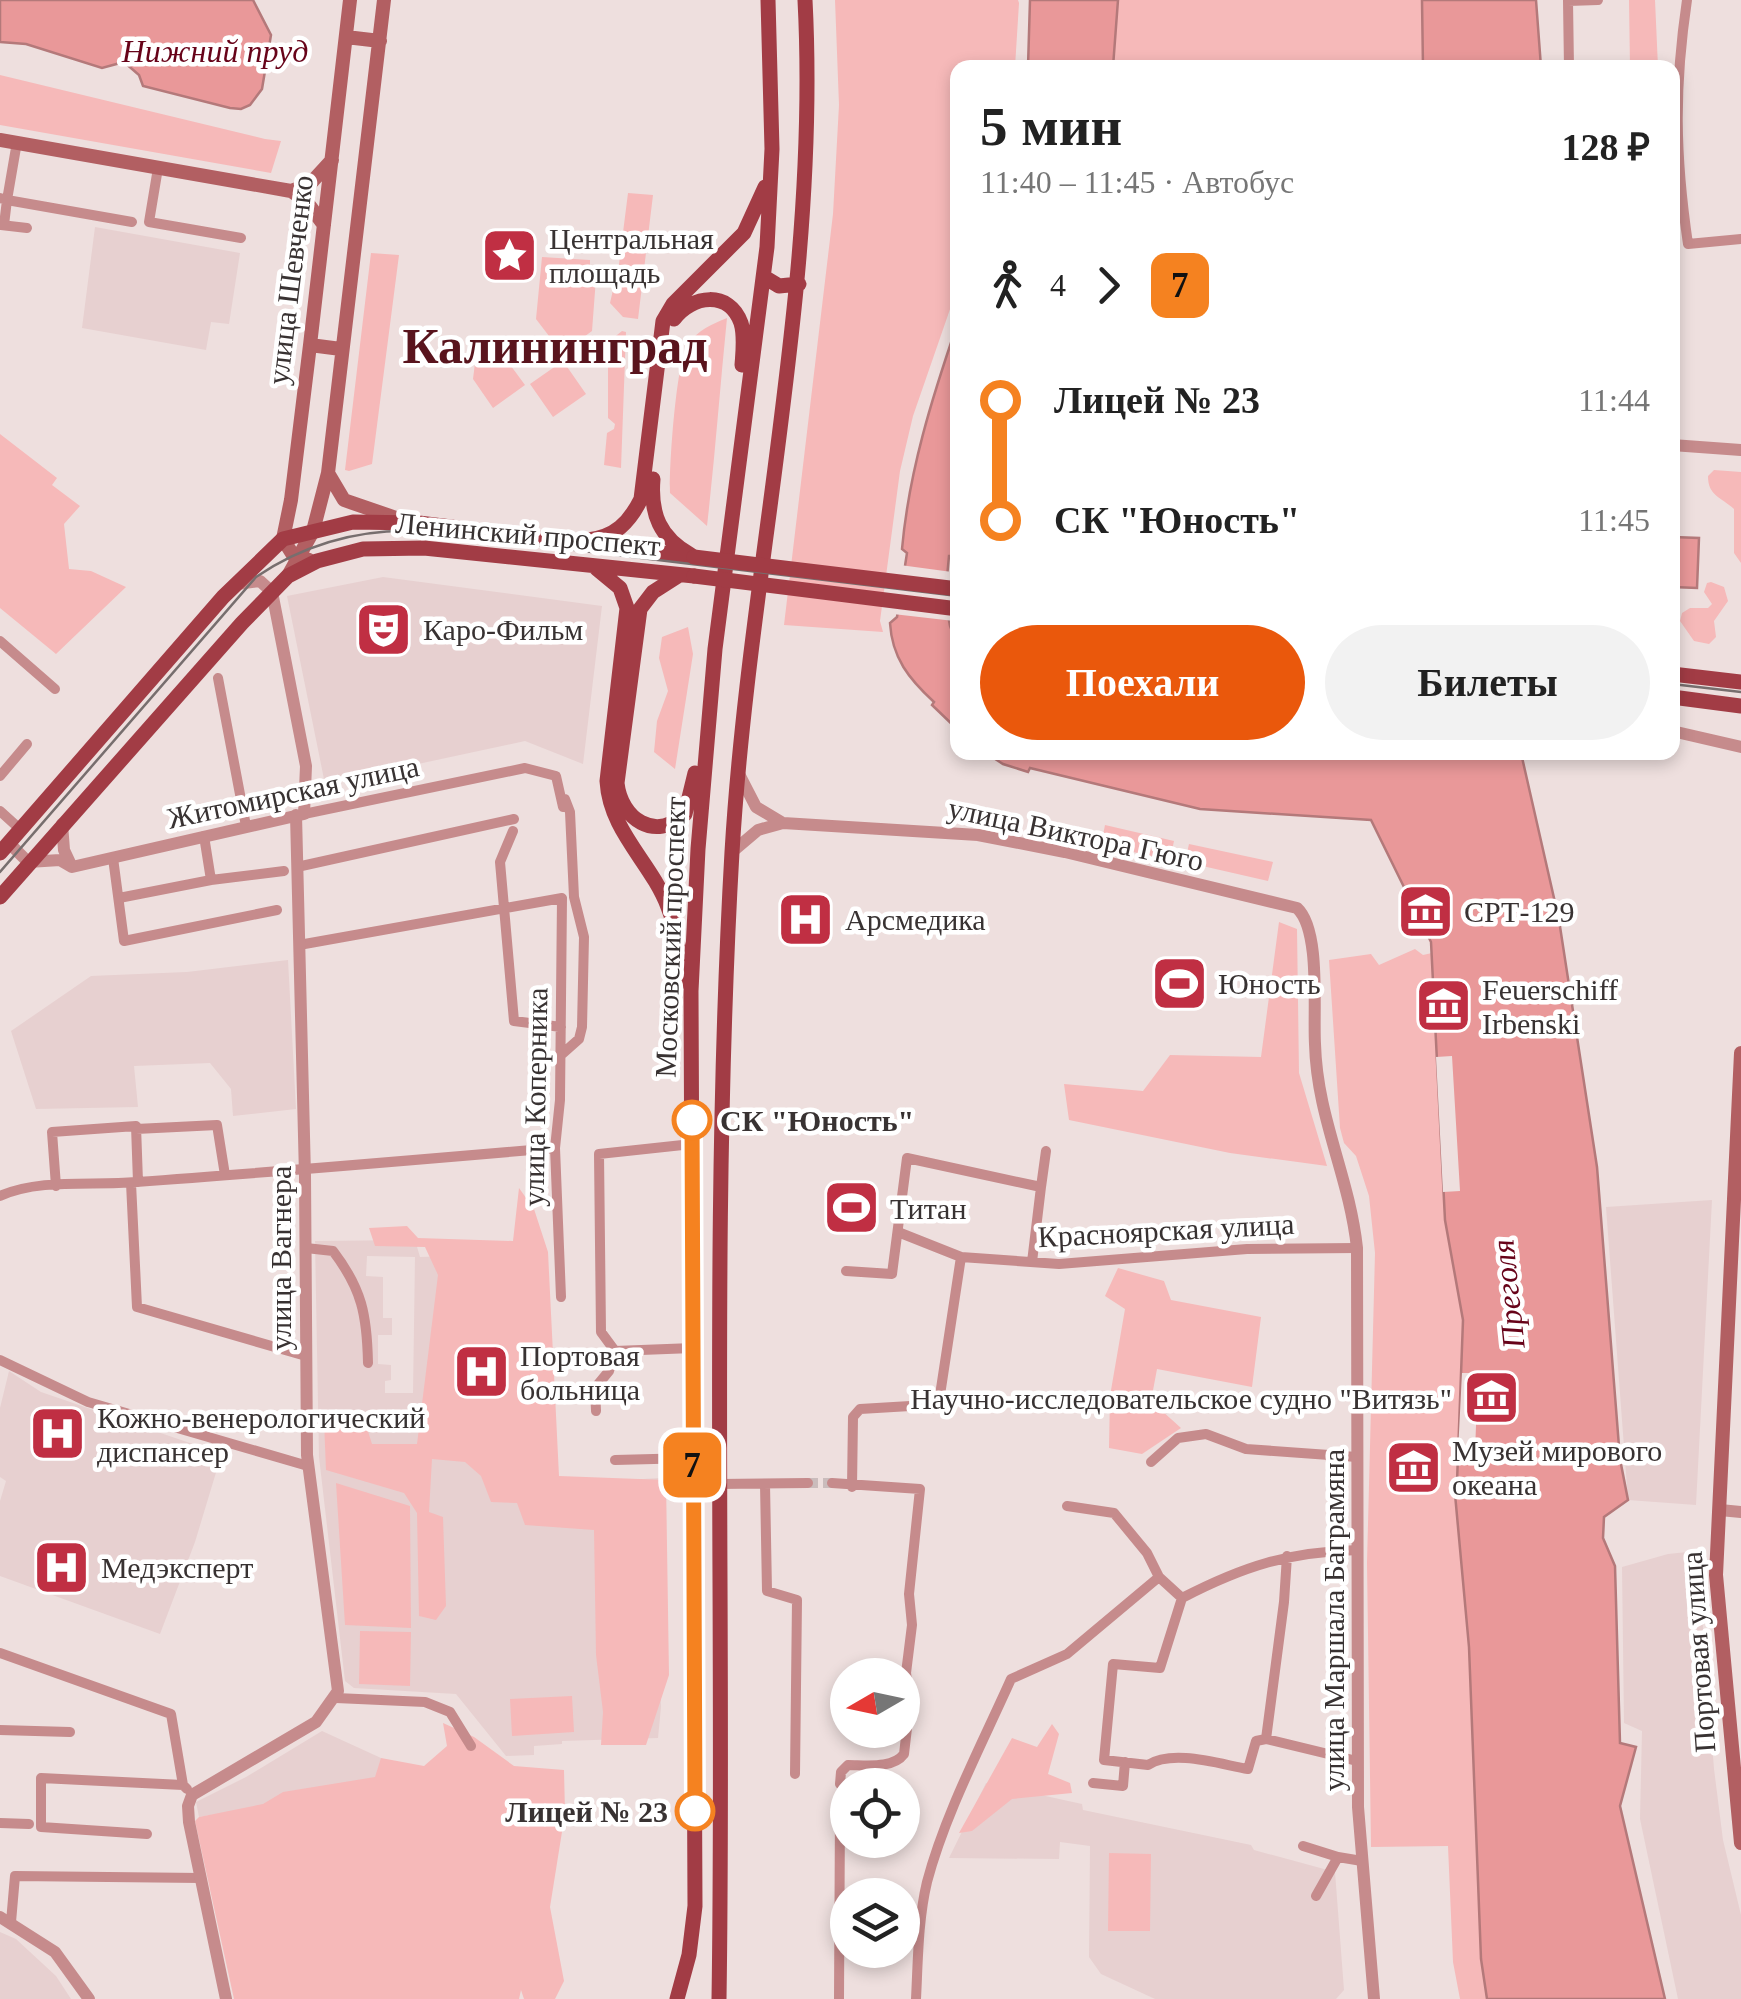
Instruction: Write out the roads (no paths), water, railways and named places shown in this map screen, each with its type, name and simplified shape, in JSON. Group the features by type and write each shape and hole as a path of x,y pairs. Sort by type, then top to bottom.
{"main road":[{"name":"улица Шевченко","path":"283,539 291,500 350,0"},
{"name":"улица Шевченко","path":"309,560 328,472 384,0"},
{"name":"Московский проспект","path":"677,1999 689,1955 694,1906 691,991 710,696 764,278 771,171 768,0"},
{"name":"Московский проспект","path":"719,1999 722,1075 738,774 799,284 809,80 806,0"},
{"path":"346,37 380,40"},
{"path":"0,140 291,191 306,201 324,226"},
{"path":"291,191 309,184 332,160"},
{"path":"564,543 602,538 632,517 643,490 663,320 673,304 744,233 771,171"},
{"path":"764,278 779,286 799,284"},
{"path":"694,558 667,538 654,516 652,500 667,340 670,324 688,304 720,300 736,314 742,327 740,383 746,398"},
{"path":"310,345 342,349"},
{"path":"328,472 344,500 379,514 419,523"},
{"name":"Ленинский проспект","path":"4,848 234,584 283,539 353,522 419,523 950,588"},
{"path":"283,539 287,550 309,560"},
{"name":"Ленинский проспект","path":"0,896 272,592 309,560 363,549 424,548 950,607"},
{"path":"593,567 620,588 628,608 608,800 614,818 668,905 691,991"},
{"path":"687,576 653,592 640,609 617,783 619,799 634,820 655,828 685,814 695,775 697,739 710,696"},
{"path":"1680,675 1737,680"},
{"path":"1680,698 1733,705 1741,716"},
{"name":"Портовая улица","path":"1741,1052 1734,1398 1716,1575 1741,1844"},
{"path":"693,1320 719,1322"}],"street":[{"path":"1569,60 1568,1 1598,0"},
{"path":"1680,65 1688,0"},
{"path":"17,142 2,225 27,228"},
{"path":"158,168 150,222 241,238"},
{"path":"1680,185 1688,244 1741,239"},
{"path":"4,199 132,222"},
{"path":"1680,446 1741,450"},
{"path":"234,584 256,581 265,583 272,592"},
{"name":"улица Вагнера","path":"272,592 306,766 290,869 299,945 308,1466 336,1669 336,1698"},
{"path":"0,641 55,689"},
{"path":"218,678 246,826"},
{"path":"1680,733 1741,747"},
{"path":"0,776 27,744"},
{"name":"Житомирская улица","path":"28,862 60,860 72,867 525,768 556,776 560,784"},
{"path":"738,774 756,806 783,822"},
{"path":"560,784 563,808"},
{"path":"560,784 570,812 574,897 584,937 582,1027 578,1039 561,1055"},
{"path":"0,810 21,830"},
{"path":"732,852 758,830 783,822"},
{"name":"улица Виктора Гюго","path":"783,822 978,835 1296,908"},
{"path":"62,824 64,850 72,867"},
{"path":"119,898 513,825 500,862 514,1021 561,1028"},
{"path":"204,836 211,880"},
{"path":"4,848 28,862"},
{"path":"113,858 124,941 277,910"},
{"name":"улица Коперника","path":"504,906 562,898 556,1148 561,1297"},
{"path":"299,945 504,906"},
{"name":"улица Маршала Баграмяна","path":"1296,908 1309,927 1319,1095 1350,1202 1357,1248 1357,1761 1374,1999"},
{"path":"56,1186 52,1132 136,1126 217,1125 226,1175"},
{"path":"136,1129 137,1307 306,1356"},
{"path":"596,1411 595,1388 609,1371 614,1351 601,1332 599,1154 692,1144"},
{"path":"0,1196 56,1186 556,1148"},
{"path":"1032,1262 1046,1150"},
{"path":"846,1271 892,1274 908,1158 1041,1187"},
{"name":"Красноярская улица","path":"898,1232 961,1257 1059,1264 1247,1249 1357,1248"},
{"path":"306,1248 333,1250 361,1297 368,1362"},
{"path":"852,1487 856,1412 928,1405 940,1395 961,1257"},
{"path":"614,1351 693,1348"},
{"path":"0,1360 88,1402 308,1466"},
{"path":"1151,1462 1178,1438 1206,1434 1246,1449 1358,1457"},
{"path":"615,1460 692,1458"},
{"path":"718,1484 808,1482"},
{"path":"832,1483 920,1489 909,1594 912,1624 906,1672 910,1702 904,1754 892,1764 845,1768"},
{"path":"765,1484 767,1591 798,1600 795,1774"},
{"path":"1067,1506 1114,1513 1147,1553 1159,1578 1182,1598"},
{"path":"1720,1510 1741,1512"},
{"path":"1357,1761 1266,1739 1256,1741 1248,1768 1175,1758 1148,1764 1104,1760 1113,1664 1160,1668 1182,1598 1261,1562 1358,1550"},
{"path":"1266,1739 1287,1556"},
{"path":"916,1999 922,1908 928,1880 948,1820 1011,1679 1066,1654 1159,1578"},
{"path":"0,1653 171,1714 226,1999"},
{"path":"147,1834 41,1827 41,1778 188,1790 316,1722 336,1698 425,1702 450,1712 471,1746"},
{"path":"0,1730 70,1732"},
{"path":"1093,1784 1123,1786 1125,1762"},
{"path":"0,1823 29,1824"},
{"path":"1303,1846 1362,1861"},
{"path":"1316,1896 1338,1857"},
{"path":"839,1999 840,1858"},
{"path":"88,1999 55,1952 6,1920 14,1876 201,1878"}],"water":[{"name":"Нижний пруд","path":"0,0 253,0 271,35 262,89 250,105 230,108 143,86 139,75 124,62 102,68 26,44 0,42"},
{"path":"1030,0 1118,0 1114,60 1028,60"},
{"path":"1422,0 1536,0 1540,60 1423,60"},
{"path":"950,346 950,556 945,599 950,626 950,722 903,667 890,623 897,617 907,553 902,549 905,520 930,407"},
{"path":"1680,537 1699,538 1697,588 1680,587"},
{"name":"Преголя","path":"997,760 1523,760 1559,920 1597,1167 1620,1459 1628,1500 1604,1517 1603,1538 1615,1566 1620,1743 1636,1747 1620,1806 1665,1999 1487,1999 1481,1959 1469,1647 1454,1483 1463,1320 1445,1220 1431,942 1371,820 1200,809"}],"tunnel":[{"path":"808,1483 832,1483"}],"tram line":[{"path":"0,872 256,577 313,547 333,541 374,533 417,531 950,595"},
{"path":"1680,685 1741,692"}],"place":[{"name":"Центральная площадь","path":"510,255"},
{"name":"Каро-Фильм","path":"384,629"},
{"name":"СРТ-129","path":"1425,911"},
{"name":"Арсмедика","path":"806,919"},
{"name":"Юность","path":"1179,983"},
{"name":"Feuerschiff Irbenski","path":"1443,1006"},
{"name":"СК \"Юность\"","path":"692,1120"},
{"name":"Титан","path":"851,1208"},
{"name":"Портовая больница","path":"481,1372"},
{"name":"Научно-исследовательское судно \"Витязь\"","path":"1491,1398"},
{"name":"Кожно-венерологический диспансер","path":"58,1434"},
{"name":"Музей мирового океана","path":"1413,1467"},
{"name":"Медэксперт","path":"62,1567"},
{"name":"Лицей № 23","path":"695,1811"}],"district":[{"name":"Калининград","path":"555,346"}]}
